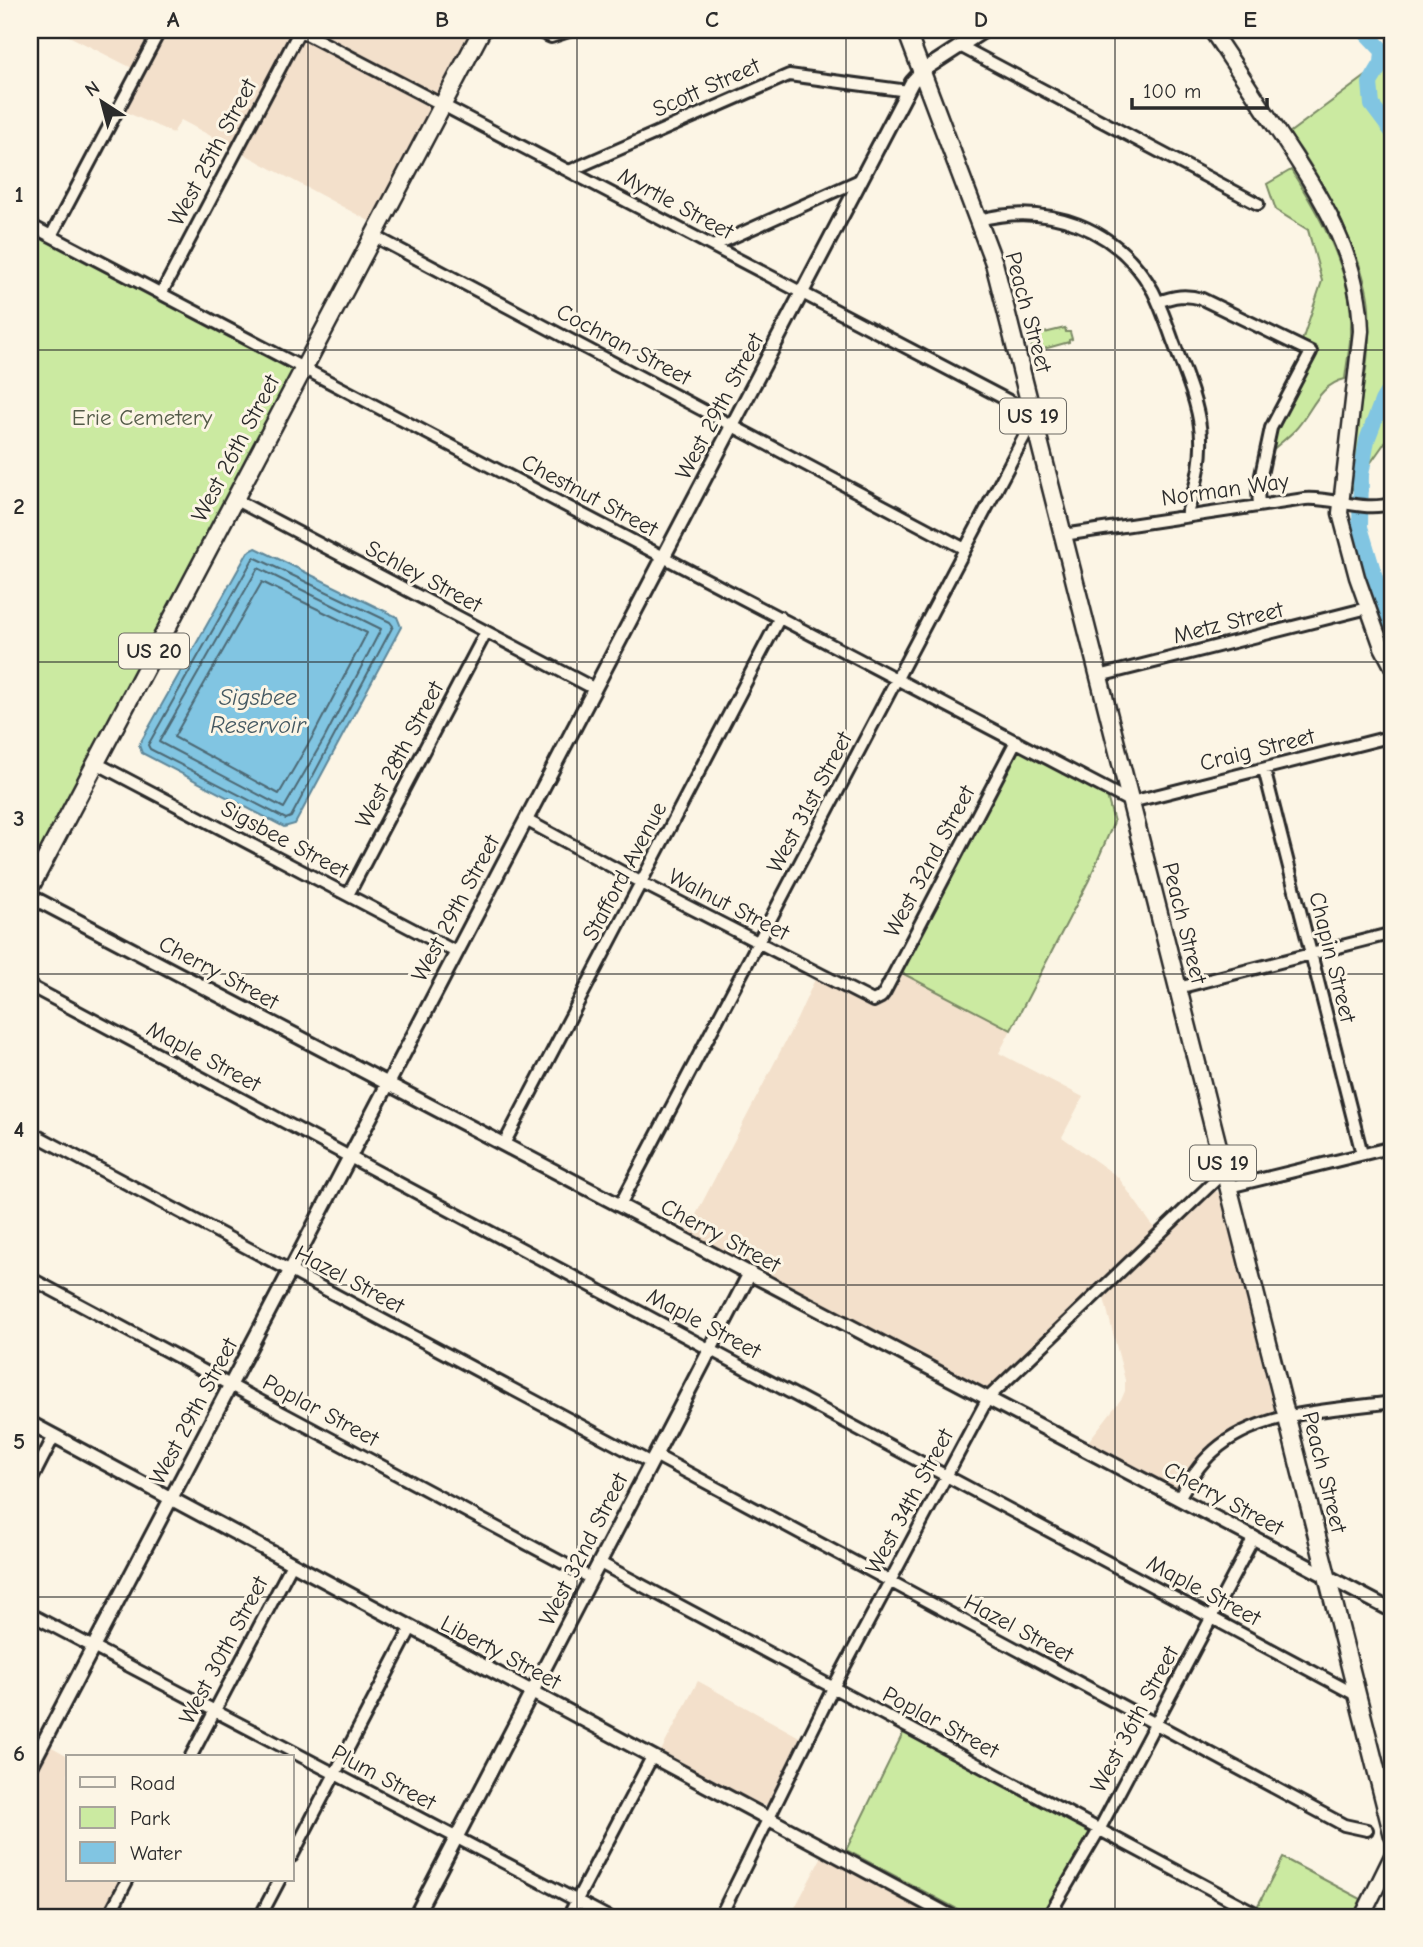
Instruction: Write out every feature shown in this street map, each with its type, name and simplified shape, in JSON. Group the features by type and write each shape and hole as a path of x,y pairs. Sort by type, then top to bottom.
{"main road":[{"name":"West 26th Street","path":"30,888 482,30"},
{"name":"Peach Street","path":"906,30 994,263 1393,1836"},
{"path":"1211,30 1319,193 1355,279 1361,331 1346,504 1340,513 1368,608 1393,668"},
{"path":"1362,1917 1393,1854"}],"street":[{"path":"51,236 160,30"},
{"path":"535,30 551,37 572,30"},
{"name":"West 29th Street","path":"30,1768 908,91 922,72 985,30"},
{"name":"Myrtle Street","path":"305,31 1033,415"},
{"name":"West 25th Street","path":"161,294 305,31"},
{"path":"960,46 1258,204"},
{"name":"Scott Street","path":"569,171 789,75 908,91"},
{"path":"713,246 862,179"},
{"path":"978,220 991,216 1035,213 1053,216 1088,229 1111,243 1148,283 1158,302 1196,401 1201,428 1200,470 1186,516"},
{"name":"Chestnut Street","path":"30,225 1131,802"},
{"name":"Cochran Street","path":"374,236 965,549"},
{"path":"1158,302 1178,296 1193,296 1311,352 1271,428 1258,489 1259,506"},
{"name":"West 31st Street","path":"620,1205 1033,415"},
{"name":"Norman Way","path":"1063,535 1314,498 1346,504 1393,503"},
{"name":"Schley Street","path":"234,499 595,689"},
{"name":"Metz Street","path":"1099,676 1368,608"},
{"name":"Stafford Avenue","path":"504,1144 780,617"},
{"name":"West 28th Street","path":"348,895 486,632"},
{"name":"Craig Street","path":"1131,802 1393,736"},
{"name":"West 32nd Street","path":"878,999 884,993 1016,741"},
{"name":"Sigsbee Street","path":"96,763 456,952"},
{"name":"Chapin Street","path":"1264,769 1362,1154"},
{"name":"Walnut Street","path":"526,820 868,1000 878,999"},
{"name":"Cherry Street","path":"30,896 1393,1611"},
{"path":"1178,988 1393,933"},
{"name":"Maple Street","path":"30,986 1358,1696"},
{"name":"Hazel Street","path":"30,1132 289,1271 889,1582 1344,1825 1367,1830"},
{"path":"1229,1187 1391,1147 1393,1166"},
{"name":"West 34th Street","path":"720,1917 833,1688 988,1398 1225,1171"},
{"name":"West 32nd Street","path":"415,1917 750,1273"},
{"name":"Poplar Street","path":"30,1278 592,1578"},
{"path":"1179,1498 1199,1467 1224,1443 1252,1426 1287,1417 1393,1402"},
{"name":"Liberty Street","path":"30,1423 952,1917"},
{"path":"30,1483 54,1436"},
{"name":"West 36th Street","path":"1048,1917 1099,1830 1254,1537"},
{"name":"Poplar Street","path":"600,1563 1263,1917"},
{"name":"West 30th Street","path":"192,1755 292,1564"},
{"name":"Plum Street","path":"30,1614 608,1917"},
{"path":"294,1852 411,1628"},
{"path":"568,1917 652,1757"},
{"path":"108,1917 127,1881"},
{"path":"260,1917 279,1881"}],"shaded area":[{"path":"57,30 474,30 371,222 181,120 173,133 112,106 132,68"},
{"path":"994,794 1107,796 1114,822 1089,880 999,1053 1083,1097 1062,1137 1118,1177 1155,1229 987,1390 687,1232 816,977 867,1004 877,1003"},
{"path":"1213,1190 1220,1193 1274,1410 1273,1415 1240,1426 1227,1435 1177,1491 1087,1443 1125,1391 1125,1380 1103,1294"},
{"path":"698,1681 803,1739 767,1805 761,1805 661,1751"},
{"path":"50,1746 66,1755 66,1881 119,1881 100,1917 30,1917 30,1783"},
{"path":"822,1856 936,1917 790,1917"}],"green space":[{"path":"1393,56 1393,431 1348,495 1368,355 1369,308 1366,288 1339,217 1314,170 1289,133"},
{"path":"1291,170 1312,204 1339,260 1349,299 1351,334 1345,379 1328,387 1295,430 1269,453 1272,432 1317,348 1302,341 1322,281 1308,230 1276,210 1267,184"},
{"name":"Erie Cemetery","path":"30,231 104,267 294,370 30,873"},
{"path":"1065,328 1072,339 1069,342 1033,352 1030,339 1032,336"},
{"path":"1020,750 1107,796 1114,822 1089,880 1011,1030 900,972 1017,751"},
{"path":"904,1731 1089,1829 1089,1841 1042,1917 972,1917 846,1850"},
{"path":"1283,1858 1361,1899 1353,1917 1277,1917 1257,1907"}],"water":[{"name":"Sigsbee Reservoir","path":"256,548 397,617 401,627 295,824 284,827 142,753 139,745 248,552"}],"waterway":[{"path":"1363,30 1383,51 1382,63 1370,83 1372,105 1393,133"},
{"path":"1393,383 1382,401 1367,440 1361,475 1360,527 1393,638"}]}
